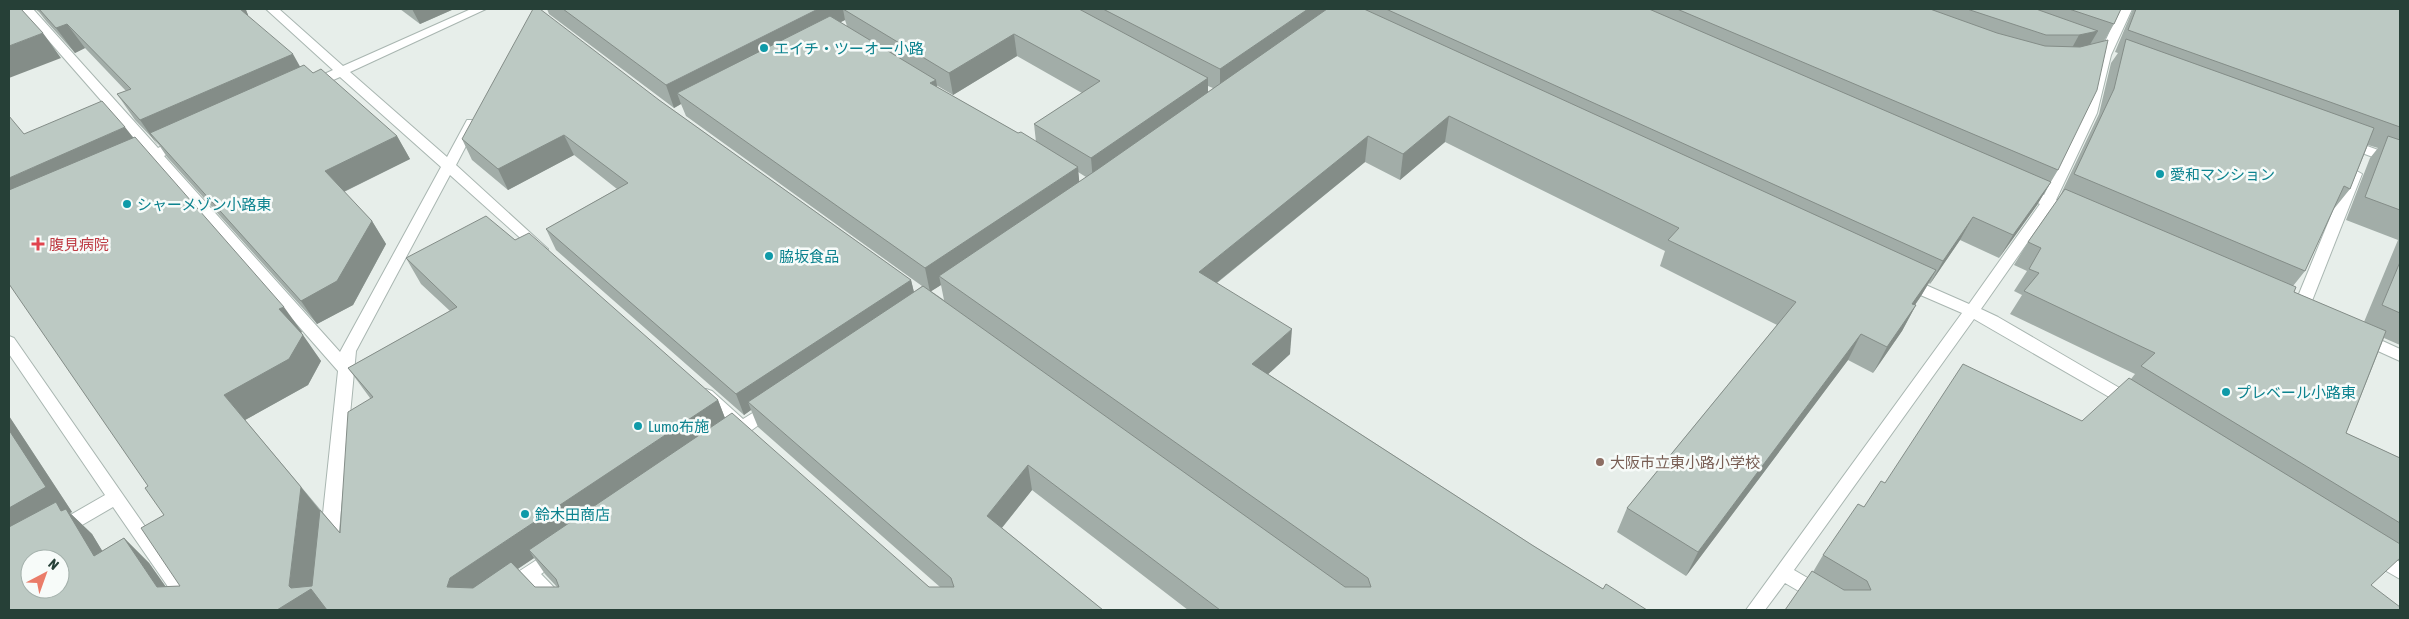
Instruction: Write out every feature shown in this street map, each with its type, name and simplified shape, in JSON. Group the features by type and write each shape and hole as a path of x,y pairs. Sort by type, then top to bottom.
{"street":[{"path":"272,9 551,258"},
{"path":"298,91 480,9"},
{"path":"1754,610 1971,312 2048,202 2091,113 2103,55 2126,9"},
{"path":"36,15 346,369"},
{"path":"327,557 348,351 481,106"},
{"path":"121,170 191,138"},
{"path":"2337,139 2400,163"},
{"path":"2282,304 2305,313 2364,149"},
{"path":"2012,186 2084,217"},
{"path":"1895,277 1993,321 2143,410"},
{"path":"2346,331 2400,355"},
{"path":"9,342 194,610"},
{"path":"691,382 757,440"},
{"path":"718,444 783,399"},
{"path":"42,540 116,497"},
{"path":"475,610 570,545"},
{"path":"2359,545 2400,571"},
{"path":"1783,572 1846,610"},
{"path":"529,573 564,610"}],"building":[{"path":"9,9 21,9 43,33 9,46"},
{"path":"39,9 240,9 293,54 140,120 117,94 131,89 67,24 56,28"},
{"path":"533,9 540,9 659,100 911,280 736,394 546,229 628,183 564,135 498,169 462,139"},
{"path":"563,9 818,9 666,85"},
{"path":"843,9 1079,9 1208,78 1091,158 1034,124 1100,81 1014,34 949,73"},
{"path":"1103,9 1308,9 1220,69"},
{"path":"1327,9 1364,9 1936,270 1912,304 1916,305 1887,347 1861,334 1698,552 1627,508 1796,302 1668,240 1679,228 1449,116 1403,154 1368,136 1199,272 1292,329 1252,364 1532,545 1603,589 1606,584 1647,610 1220,610 1028,465 987,516 1103,610 327,610 311,589 277,610 9,610 9,527 56,502 61,511 66,509 94,556 124,538 157,587 180,586 141,528 164,515 145,488 148,486 9,284 9,190 135,137 284,307 279,309 303,335 289,359 224,395 301,487 289,586 291,588 312,586 320,510 340,533 348,412 373,397 348,368 457,307 406,258 486,216 515,240 529,233 718,400 450,578 447,587 473,588 511,562 535,587 559,587 556,579 529,550 732,413 929,587 954,587 951,578 748,402 923,286 1345,587 1371,587 1368,578 939,276 1098,169"},
{"path":"1386,9 1649,9 2051,182 2013,235 1973,217 1943,261"},
{"path":"1677,9 1930,9 1997,33 2045,46 2080,47 2108,40 2097,90 2058,170"},
{"path":"1967,9 2036,9 2098,31 2079,35 2046,35"},
{"path":"2069,9 2121,9 2114,24"},
{"path":"2136,9 2400,9 2400,127 2128,30"},
{"path":"830,16 936,80 930,83 1018,133 1021,132 1078,167 925,268 677,93"},
{"path":"2126,39 2374,128 2350,189 2344,186 2305,271 2074,174 2114,89"},
{"path":"304,65 313,73 321,69 397,136 325,171 372,221 337,281 301,301 150,133"},
{"path":"102,101 125,127 9,178 9,116 24,134"},
{"path":"2388,136 2400,140 2400,210 2365,197"},
{"path":"2065,189 2296,287 2294,292 2386,331 2346,433 2400,458 2400,523 2141,366 2155,353 2024,291 2039,273 2029,269 2041,248 2028,242"},
{"path":"2400,262 2400,313 2382,305"},
{"path":"1963,364 2082,421 2129,378 2400,544 2400,558 2371,585 2400,607 2400,610 1785,610 1812,571 1844,590 1871,590 1867,581 1823,555 1858,504 1864,507 1881,481 1885,483"},
{"path":"9,430 46,487 9,508"}],"place":[{"name":"エイチ・ツーオー小路","path":"764,48"},
{"name":"愛和マンション","path":"2160,174"},
{"name":"シャーメゾン小路東","path":"127,204"},
{"name":"腹見病院","path":"38,244"},
{"name":"脇坂食品","path":"769,256"},
{"name":"プレベール小路東","path":"2226,392"},
{"name":"Lumo布施","path":"638,426"},
{"name":"大阪市立東小路小学校","path":"1600,462"},
{"name":"鈴木田商店","path":"525,514"}]}
